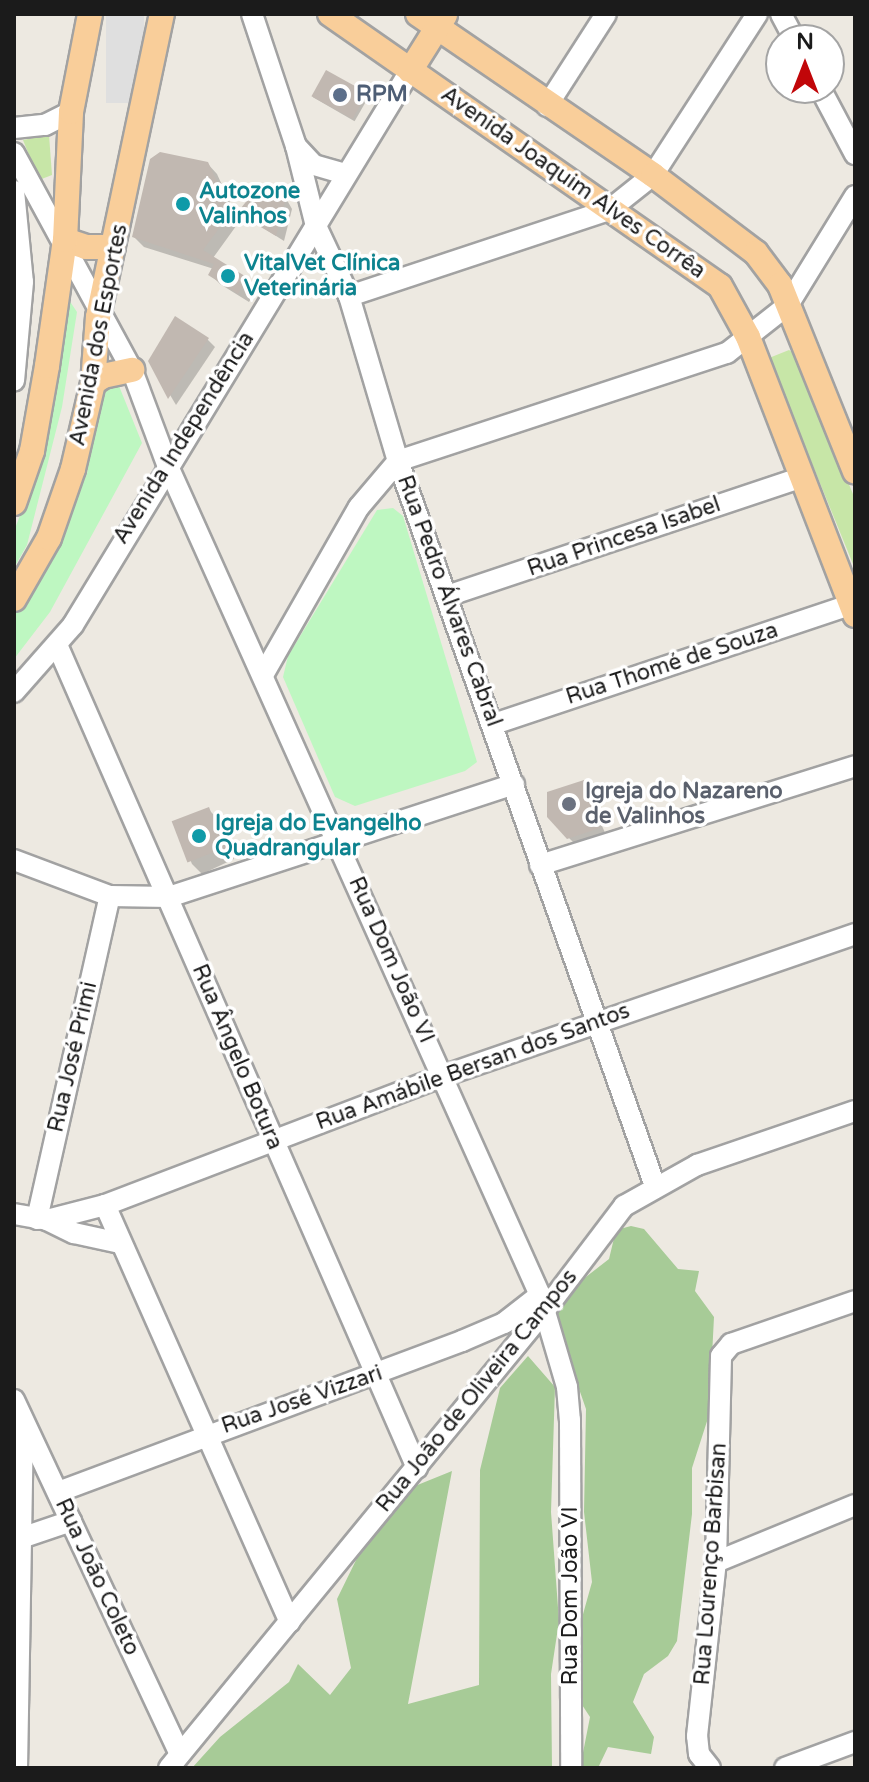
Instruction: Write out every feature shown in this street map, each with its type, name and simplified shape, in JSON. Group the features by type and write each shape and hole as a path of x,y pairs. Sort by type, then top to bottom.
{"main road":[{"name":"Avenida dos Esportes","path":"14,503 32,451 65,240 71,112 90,14"},
{"name":"Avenida dos Esportes","path":"14,599 53,527 93,383 98,317 162,14"},
{"name":"Avenida Joaquim Alves Corrêa","path":"330,14 609,210 705,273 731,302 748,337 799,478 853,610"},
{"path":"433,19 547,106 653,175 756,253 788,305 855,472"},
{"name":"Avenida Independência","path":"410,71 433,19"},
{"path":"65,240 86,247 113,247"},
{"path":"93,383 103,376 132,370"}],"street":[{"name":"Rua Pedro Álvares Cabral","path":"252,14 296,146 316,226 349,296 398,461 450,595 540,865 655,1186"},
{"path":"547,106 606,14"},
{"path":"349,296 609,210 653,175 757,14"},
{"name":"Avenida Independência","path":"14,692 58,647 167,464 410,71"},
{"path":"828,104 855,154"},
{"path":"14,128 45,125 71,112"},
{"path":"296,146 314,165 346,174"},
{"name":"Rua Dom João VI","path":"14,153 65,240 98,317 132,370 167,464 543,1302 567,1387 570,1420 571,1768"},
{"path":"14,191 23,282 14,381"},
{"path":"263,675 359,507 398,461 690,368 727,353 788,305 855,196"},
{"name":"Rua Princesa Isabel","path":"450,595 799,478"},
{"name":"Rua Thomé de Souza","path":"494,724 853,610"},
{"name":"Rua Ângelo Botura","path":"58,647 417,1468"},
{"path":"540,865 855,766"},
{"path":"14,860 110,896 169,897 514,784"},
{"name":"Rua José Primi","path":"42,1219 110,896"},
{"name":"Rua Amábile Bersan dos Santos","path":"42,1219 105,1205 272,1138 443,1076 855,934"},
{"name":"Rua João de Oliveira Campos","path":"174,1761 417,1468 543,1302 624,1206 697,1165 855,1111"},
{"path":"105,1205 290,1622"},
{"path":"14,1214 42,1219 74,1233 120,1243"},
{"name":"Rua Lourenço Barbisan","path":"710,1768 699,1754 697,1736 716,1562 721,1356 731,1344 855,1301"},
{"name":"Rua José Vizzari","path":"58,1492 206,1434 375,1375 504,1323 543,1302"},
{"name":"Rua João Coleto","path":"14,1400 71,1521 174,1761"},
{"path":"17,1768 23,1422"},
{"path":"716,1562 855,1505"},
{"path":"21,1538 71,1521"},
{"path":"785,1768 855,1742"}],"green space":[{"path":"49,135 52,175 39,180 23,140"},
{"path":"63,291 77,312 62,407 27,545 14,568 14,531 35,477"},
{"path":"789,350 796,355 855,499 855,569 769,358"},
{"path":"117,381 142,443 50,612 14,659 14,617 87,474 97,389"},
{"path":"393,508 403,516 477,762 465,771 355,806 335,797 283,677 288,656 377,510"},
{"path":"631,1226 644,1229 678,1269 699,1271 695,1291 714,1317 709,1415 692,1468 692,1514 677,1641 668,1656 644,1674 633,1702 654,1737 651,1754 608,1747 598,1768 580,1768 590,1717 569,1685 573,1650 592,1582 584,1512 586,1409 554,1317 564,1294 609,1259 616,1230"},
{"path":"528,1356 555,1387 551,1512 559,1621 551,1674 552,1768 192,1768 220,1737 289,1682 298,1664 330,1695 351,1668 337,1599 360,1552 415,1486 452,1471 408,1704 479,1685 480,1470 500,1388"}],"shaded area":[{"path":"106,14 144,14 144,103 106,103"}],"building":[{"name":"RPM","path":"326,70 367,93 353,119 311,96"},
{"name":"Autozone Valinhos","path":"160,152 208,162 231,212 203,250 248,278 238,294 208,275 214,264 132,237 150,159"},
{"path":"280,183 285,201 276,236 237,213 253,193"},
{"path":"175,316 209,338 168,399 148,361"},
{"name":"Igreja do Nazareno de Valinhos","path":"584,780 600,828 567,839 547,817 547,792"},
{"name":"Igreja do Evangelho Quadrangular","path":"209,807 225,848 187,862 172,821"}],"place":[{"name":"RPM","path":"340,95"},
{"name":"Autozone Valinhos","path":"183,204"},
{"name":"VitalVet Clínica Veterinária","path":"228,276"},
{"name":"Igreja do Nazareno de Valinhos","path":"569,804"},
{"name":"Igreja do Evangelho Quadrangular","path":"199,836"}]}
